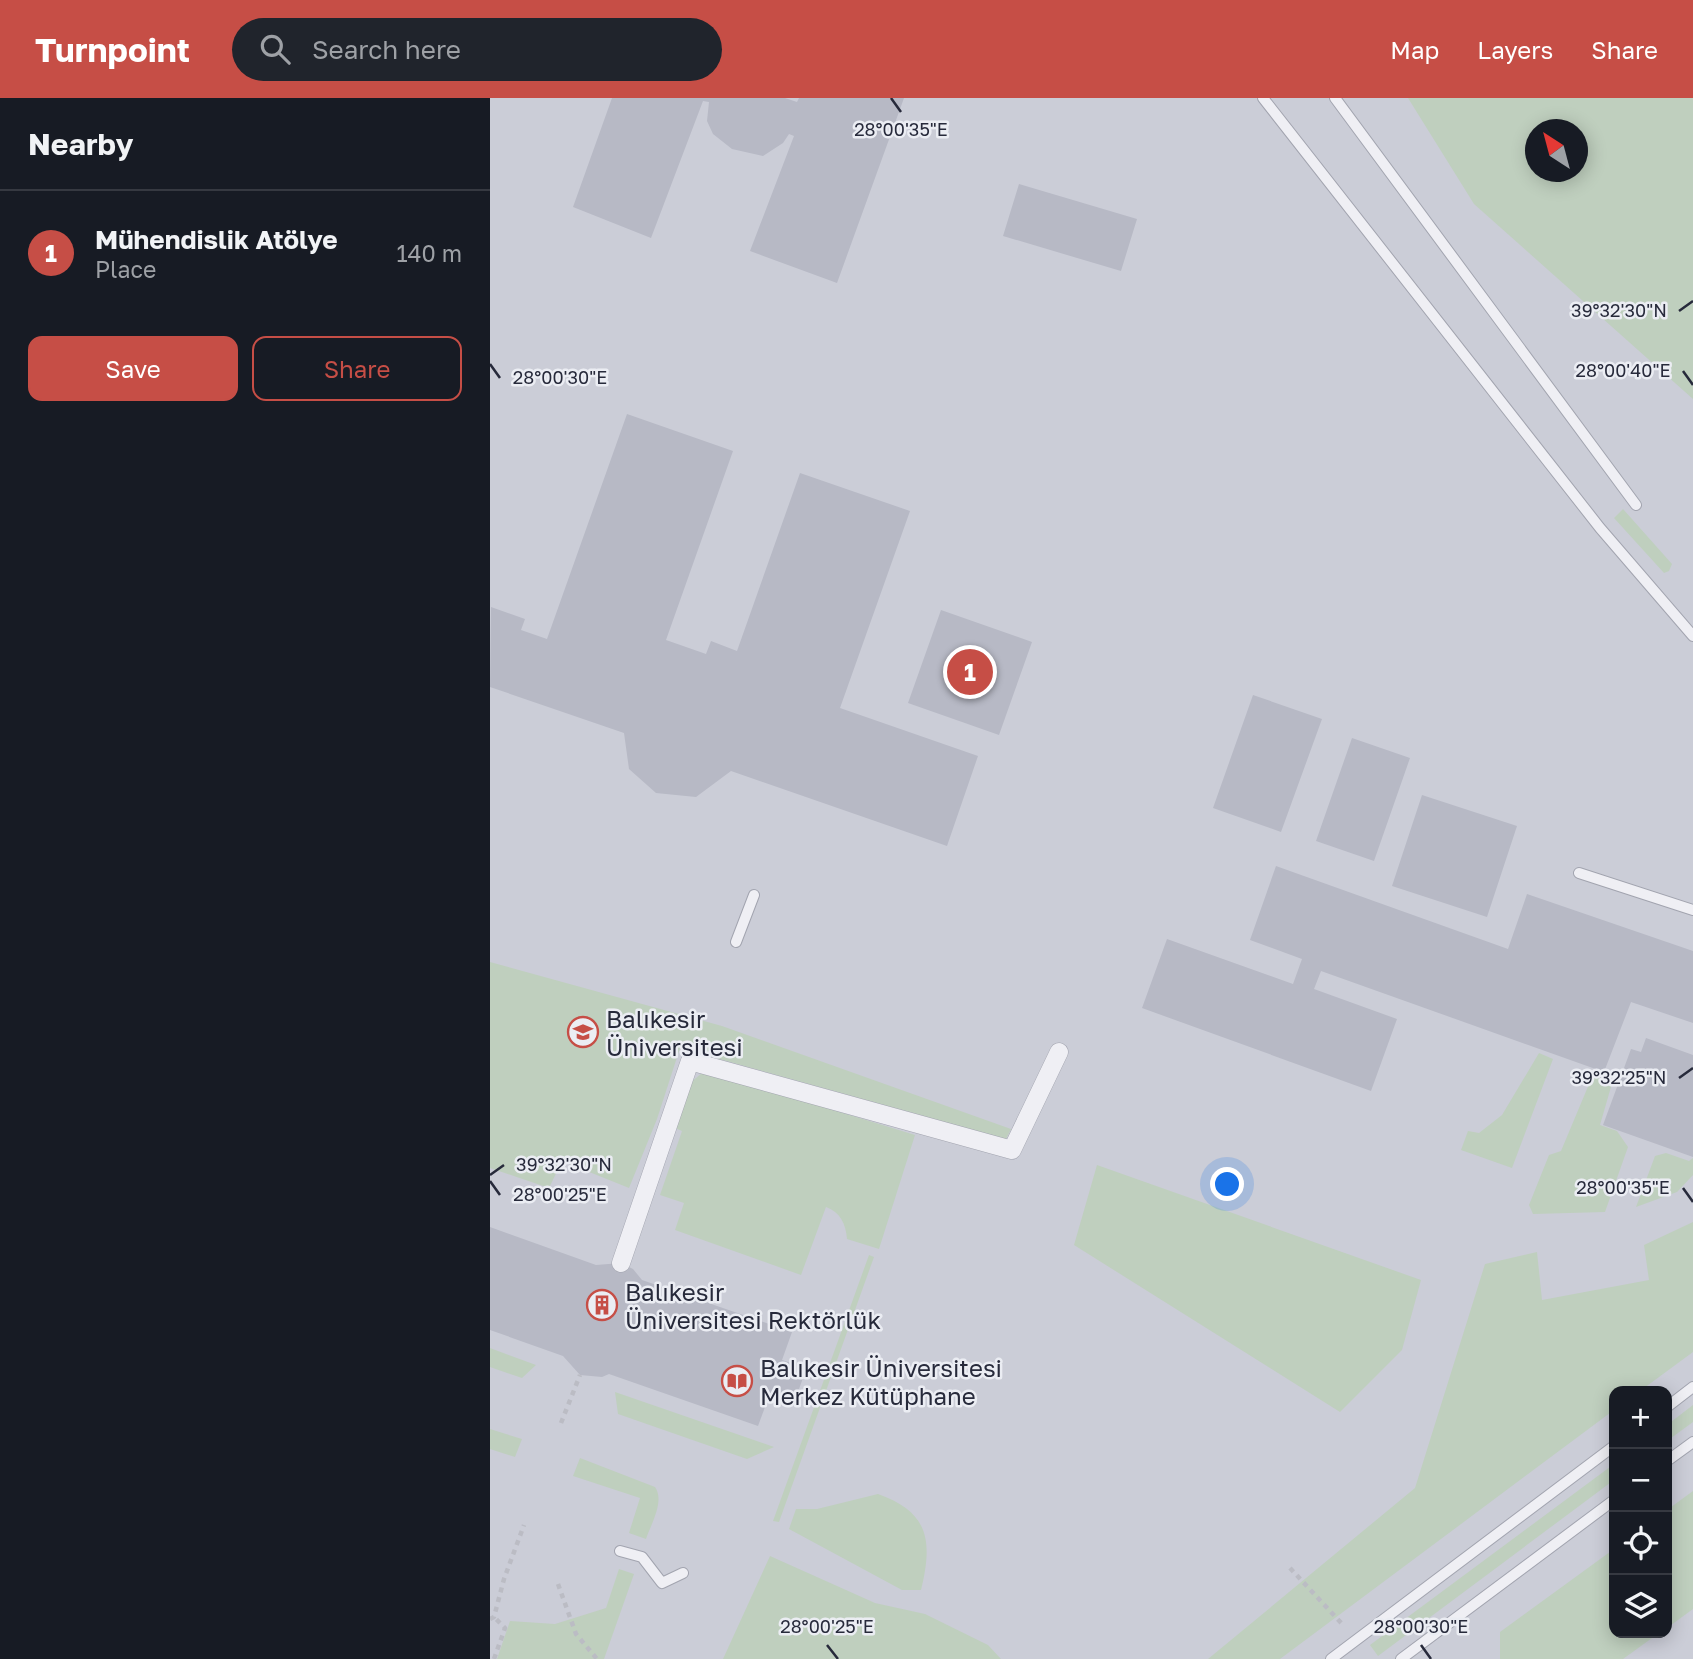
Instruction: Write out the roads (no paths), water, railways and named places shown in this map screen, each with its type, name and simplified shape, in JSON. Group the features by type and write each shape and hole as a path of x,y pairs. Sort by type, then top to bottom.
{"street":[{"path":"621,1263 690,1062 1012,1150 1059,1052"}],"lane":[{"path":"1263,98 1601,528 1693,636"},
{"path":"1335,98 1636,505"},
{"path":"1579,873 1693,910"},
{"path":"736,942 754,895"},
{"path":"1672,1403 1693,1387"},
{"path":"1672,1457 1693,1442"},
{"path":"1331,1659 1611,1449"},
{"path":"1401,1659 1609,1504"},
{"path":"620,1551 642,1558 662,1583 683,1573"}],"place":[{"name":"Mühendislik Atölye","path":"970,672"},
{"name":"Balıkesir Üniversitesi","path":"583,1032"},
{"name":"Balıkesir Üniversitesi Rektörlük","path":"602,1305"},
{"name":"Balıkesir Üniversitesi Merkez Kütüphane","path":"737,1381"}]}
